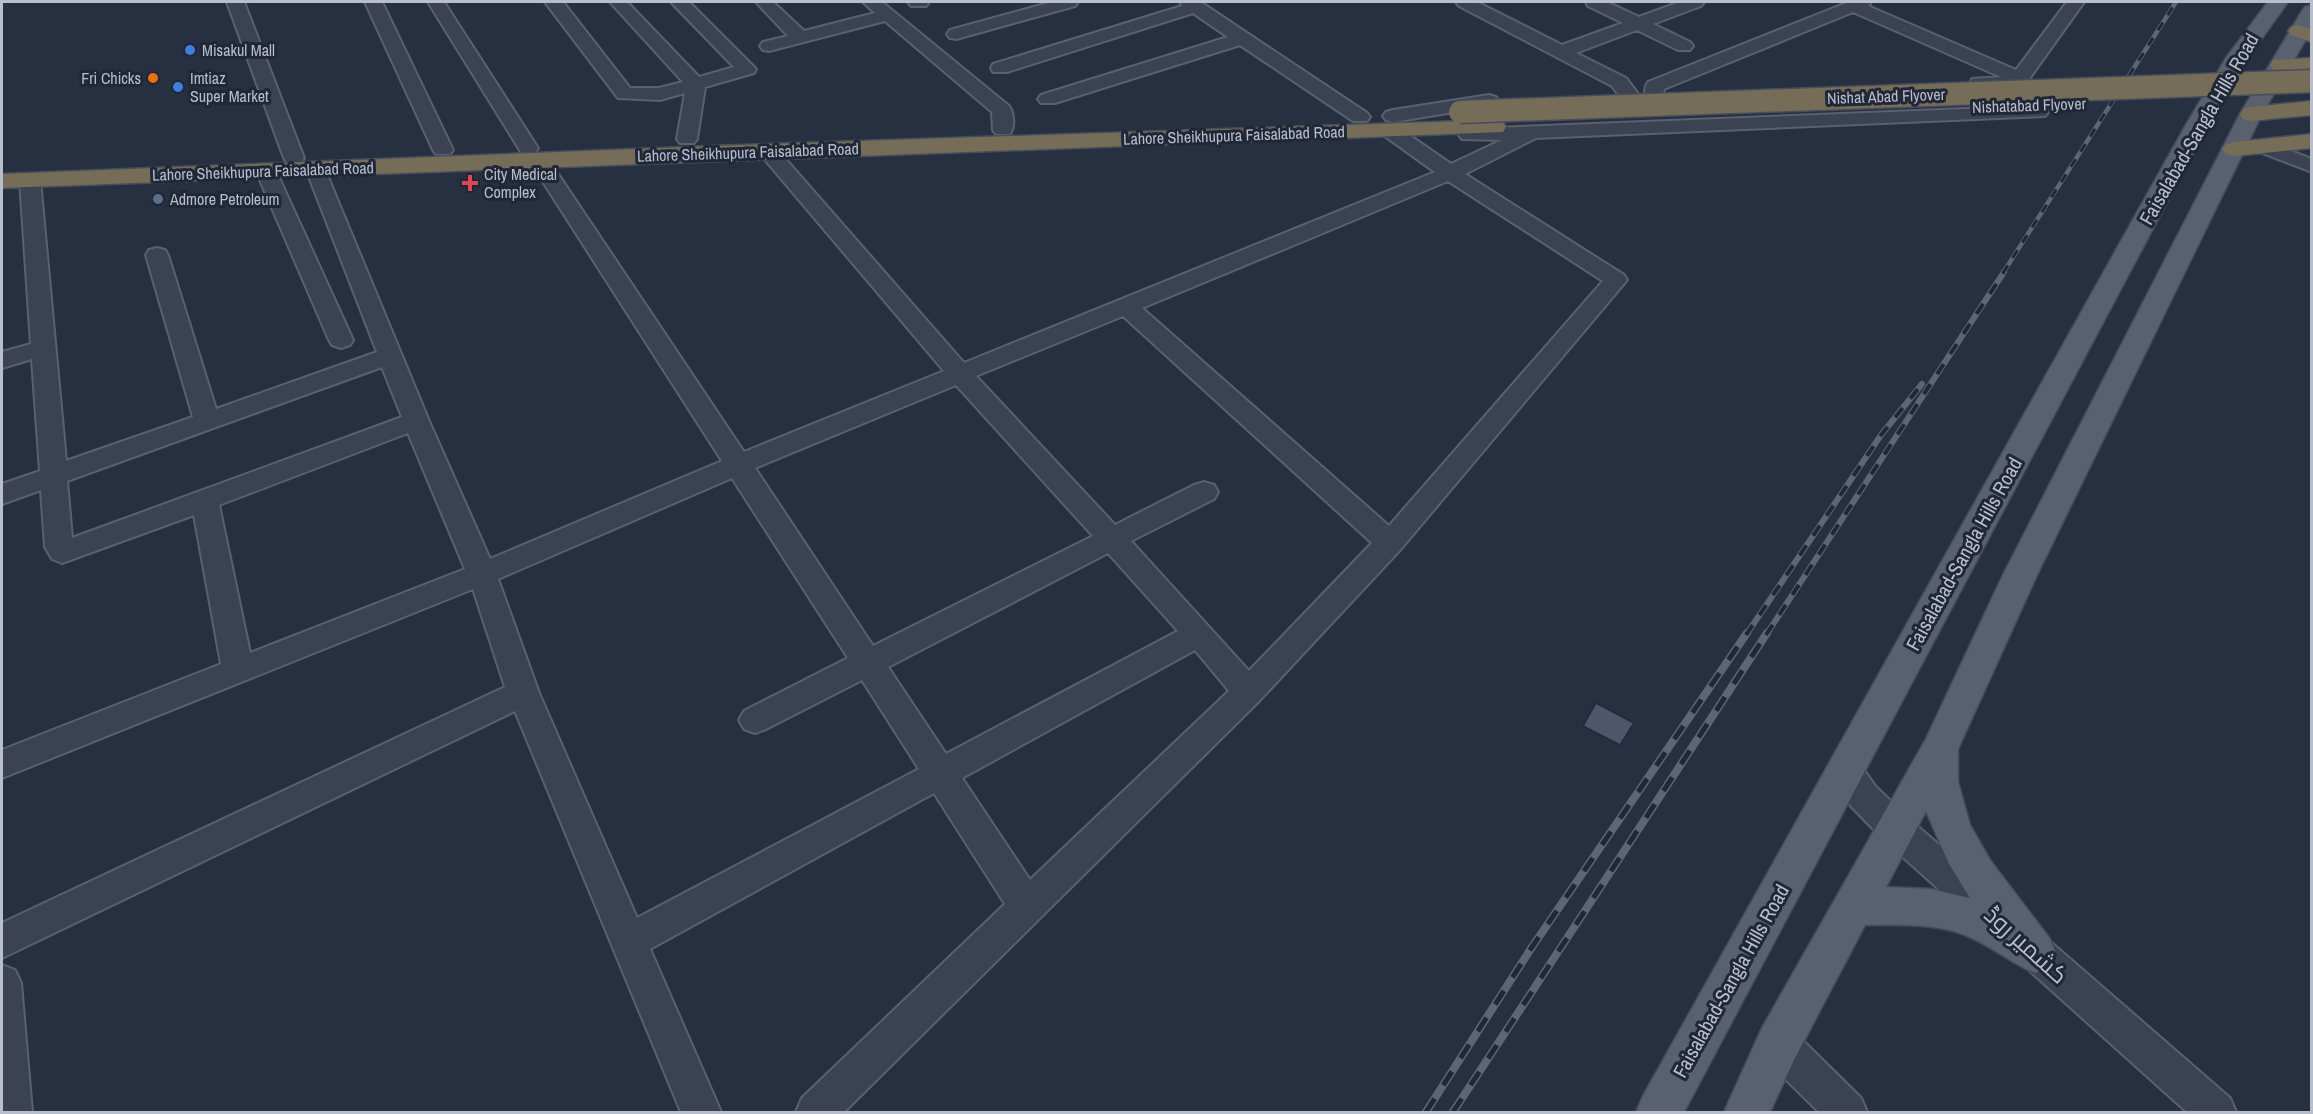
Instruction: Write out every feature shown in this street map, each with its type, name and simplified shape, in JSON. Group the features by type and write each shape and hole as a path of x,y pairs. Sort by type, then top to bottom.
{"highway":[{"path":"2281,65 2312,64"},
{"name":"Nishat Abad Flyover","path":"1460,112 2312,81"},
{"name":"Nishatabad Flyover","path":"1495,127 2312,94"},
{"path":"2252,114 2312,108"},
{"name":"Lahore Sheikhupura Faisalabad Road","path":"2,181 266,171 305,163 443,150 533,154 687,139 1360,117 1391,123 1460,112"},
{"name":"Lahore Sheikhupura Faisalabad Road","path":"2,168 305,163 533,154 768,151 1391,123 1495,127"},
{"path":"2249,148 2312,141"}],"main road":[{"name":"Faisalabad-Sangla Hills Road","path":"1659,1113 2198,123 2237,58 2278,2"},
{"name":"Faisalabad-Sangla Hills Road","path":"1747,1113 1778,1044 1940,748 2020,575 2249,148 2252,114 2281,65 2305,33 2312,11"},
{"path":"1940,748 1939,782 1949,820 1968,860 2035,953"},
{"path":"1852,906 1917,906 1942,910 1976,920 2035,953"}],"street":[{"path":"235,2 390,356 482,574 522,693 700,1113"},
{"path":"373,2 443,150"},
{"path":"436,2 533,154 1028,908"},
{"path":"554,2 625,94 660,94 747,69 681,2"},
{"path":"618,2 696,85"},
{"path":"764,2 800,37"},
{"path":"872,2 1002,110 1003,130"},
{"path":"956,34 1069,2"},
{"path":"1465,2 1619,82 1631,98"},
{"path":"1594,2 1684,46"},
{"path":"1562,52 1695,2"},
{"path":"1391,123 1490,101 1631,98 1714,92 2017,82 2075,2"},
{"path":"1000,68 1192,4 1360,117"},
{"path":"1655,96 1655,86 1858,4 2020,78"},
{"path":"769,46 888,15"},
{"path":"1048,99 1243,38"},
{"path":"687,139 696,85"},
{"path":"1469,135 2038,112"},
{"path":"816,1113 1248,692 1390,543 1616,280 1450,173 1391,123"},
{"path":"2,764 482,574 959,373 1450,173 1532,133"},
{"path":"2249,148 2312,166"},
{"path":"768,151 959,373 1199,634 1248,692"},
{"path":"266,171 341,340"},
{"path":"30,180 55,473 59,547 62,552 416,421"},
{"path":"157,255 207,420"},
{"path":"1125,305 1390,543"},
{"path":"2,360 43,348"},
{"path":"2,494 55,473 390,356"},
{"path":"755,720 1204,492"},
{"path":"205,501 238,670"},
{"path":"628,942 1199,634"},
{"path":"2,941 522,693"},
{"name":"کشمیر روڈ","path":"1845,770 1863,796 1896,829 2216,1113"},
{"path":"2,983 4,1033 12,1113"},
{"path":"1778,1044 1847,1113"}],"building":[{"path":"1596,703 1634,723 1620,745 1583,726"}],"railway":[{"path":"2003,273 2176,2"},
{"path":"1766,635 2004,272"},
{"path":"1746,635 1881,435 1922,384"},
{"path":"1426,1112 1532,947 1747,633"},
{"path":"1453,1112 1767,633"}],"place":[{"name":"Misakul Mall","path":"190,50"},
{"name":"Fri Chicks","path":"153,78"},
{"name":"Imtiaz Super Market","path":"178,87"},
{"name":"City Medical Complex","path":"470,183"},
{"name":"Admore Petroleum","path":"158,199"}]}
